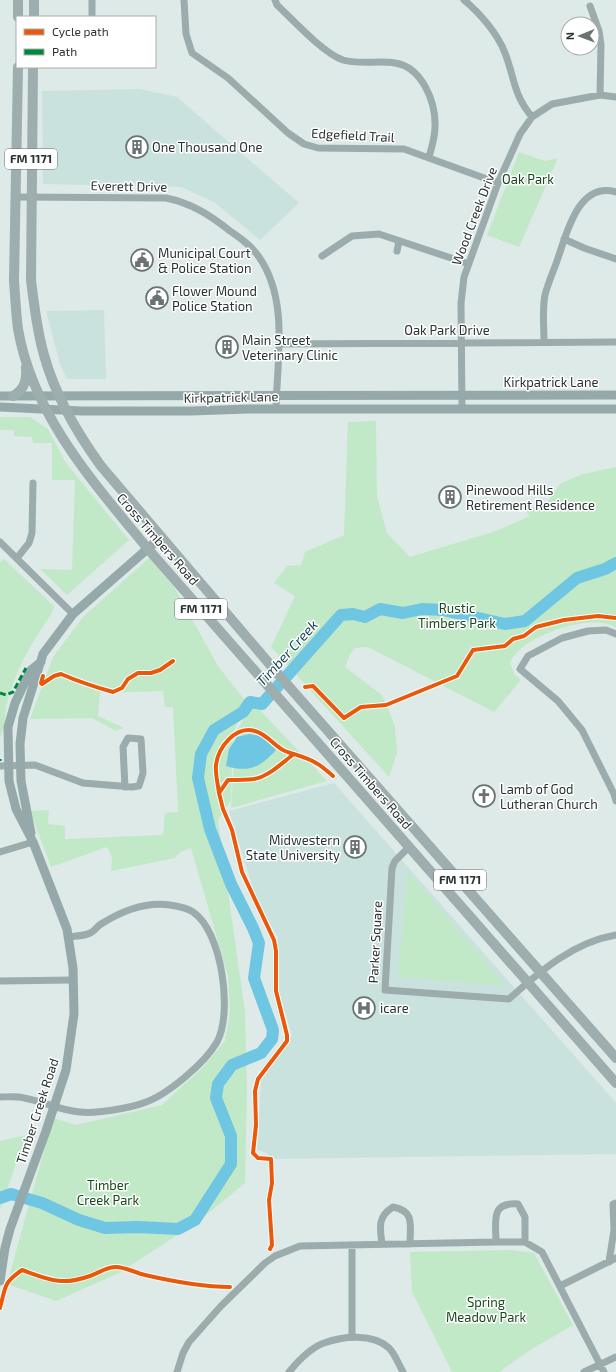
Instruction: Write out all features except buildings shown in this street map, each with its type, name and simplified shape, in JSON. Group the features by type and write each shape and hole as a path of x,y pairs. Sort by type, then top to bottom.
{"main road":[{"path":"18,0 18,16"},
{"path":"34,0 34,16"},
{"name":"Cross Timbers Road","path":"18,68 15,251 16,311 18,330 25,357 39,396 73,455 90,479 148,549 616,1084"},
{"name":"Cross Timbers Road","path":"33,68 31,280 35,308 44,355 58,396 87,446 101,466 265,659 616,1058"},
{"path":"17,102 32,102"},
{"path":"15,251 31,251"},
{"path":"13,396 21,391 25,384 25,357"},
{"path":"409,847 423,837"}],"street":[{"path":"92,0 92,16"},
{"name":"Edgefield Trail","path":"184,0 186,34 188,47 192,53 228,78 283,129 304,144 318,148 404,149 498,183"},
{"path":"275,0 277,5 323,48 342,60 394,62 413,71 424,83 432,103 435,121 434,136 429,157"},
{"path":"464,0 473,3 505,51 515,90 522,105 532,117"},
{"path":"590,6 599,31 601,45 600,95"},
{"name":"Wood Creek Drive","path":"462,395 461,292 469,264 498,183 520,134 532,117 552,104 600,95 616,97"},
{"path":"544,341 544,309 546,295 564,239 577,209 589,196 596,192 609,190 616,192"},
{"name":"Everett Drive","path":"16,197 166,198 183,201 202,210 246,244 259,256 273,287 277,306 279,344 276,409"},
{"path":"322,256 352,236 378,234 469,264"},
{"path":"564,239 584,248 616,259"},
{"path":"397,251 400,241"},
{"name":"Oak Park Drive","path":"279,344 544,341 616,342"},
{"path":"462,395 462,409"},
{"name":"Kirkpatrick Lane","path":"0,396 616,395"},
{"path":"191,411 192,396"},
{"name":"Kirkpatrick Lane","path":"0,407 66,410 191,411 276,409 616,409"},
{"path":"17,558 29,543 32,533 33,483"},
{"name":"Timber Creek Road","path":"33,842 22,787 20,744 23,718 43,654 73,614 161,537"},
{"path":"0,542 73,614"},
{"path":"616,634 606,630 588,631 562,638 528,656 520,669 558,701 582,730 614,794 616,801"},
{"name":"Timber Creek Road","path":"0,1282 2,1251 54,1106 69,1053 74,1014 73,980 69,937 33,842 20,819 12,799 9,781 4,766 8,727 15,703 31,670 41,662"},
{"path":"4,766 35,765 90,784 125,787 139,786 143,773 141,739 128,738 124,742 125,787"},
{"path":"0,852 33,842"},
{"name":"Parker Square","path":"409,847 395,861 392,868 384,990 509,999 528,982"},
{"path":"0,1097 23,1097 80,1112 97,1112 146,1102 171,1088 203,1060 217,1042 224,1022 225,998 222,971 209,931 194,912 177,906 161,904 127,909 100,925 90,933 69,937"},
{"path":"528,982 571,951 616,935"},
{"path":"0,981 73,980"},
{"path":"496,1242 496,1212 500,1206 507,1203 518,1204 525,1217 525,1242"},
{"path":"609,1262 614,1230 613,1204 616,1203"},
{"path":"382,1244 380,1223 384,1212 392,1207 403,1209 408,1215 410,1244"},
{"path":"177,1372 183,1353 190,1342 221,1306 265,1263 275,1256 300,1246 496,1242 525,1242 542,1252 604,1372"},
{"path":"352,1246 352,1337"},
{"path":"560,1286 616,1258"},
{"path":"289,1372 310,1351 324,1343 352,1337 377,1340 390,1349 403,1372"},
{"path":"584,1372 616,1356"}],"shaded area":[{"path":"140,89 177,97 299,203 260,240 214,202 181,187 43,184 42,91"},
{"path":"104,310 106,379 67,379 60,364 46,311"},
{"path":"334,783 616,1103 616,1154 271,1159 267,1153 257,1150 261,1081 292,1035 279,992 278,938 256,898 229,811"}],"green space":[{"name":"Oak Park","path":"519,152 545,161 558,158 519,247 487,235"},
{"path":"0,417 30,417 48,429 66,463 129,540 67,595 40,569 72,570 75,480 52,480 52,443 33,443 32,437 14,436 14,430 0,430"},
{"name":"Rustic Timbers Park","path":"376,421 377,496 387,533 410,557 496,531 530,516 521,505 542,509 561,483 583,474 616,467 616,628 605,624 591,623 575,625 558,629 527,644 516,653 510,663 515,675 521,680 494,712 368,647 355,648 350,654 345,667 382,695 395,726 397,753 389,777 271,647 295,596 274,583 287,566 301,565 305,552 344,535 348,422"},
{"name":"Timber Creek Park","path":"149,558 174,587 218,666 247,703 233,733 231,800 218,820 245,1012 247,1090 245,1183 199,1221 119,1273 56,1301 7,1284 53,1118 76,1125 162,1105 204,1066 225,1041 230,1012 228,976 191,848 180,852 175,858 111,871 112,857 107,847 51,867 30,811 49,810 48,824 65,826 65,839 163,835 165,813 178,812 173,707 165,707 163,691 100,693 98,716 124,728 116,731 92,718 30,719 53,657 83,617"},
{"path":"4,559 54,606 52,613 33,643 17,673 7,701 4,728 0,738 0,562"},
{"path":"253,703 327,781 231,808 236,732"},
{"path":"408,872 505,985 398,977"},
{"path":"26,1135 0,1210 0,1141"},
{"name":"Spring Meadow Park","path":"511,1250 534,1253 573,1325 532,1349 499,1372 452,1372 412,1292 410,1252"}],"water":[{"path":"249,734 261,736 276,750 265,761 254,767 241,769 226,766 229,749 237,737"}],"waterway":[{"name":"Timber Creek","path":"0,1198 11,1194 42,1203 79,1220 105,1228 138,1227 178,1229 195,1220 231,1164 231,1136 216,1098 218,1084 232,1065 261,1053 272,1039 273,1030 254,978 259,943 231,884 210,829 198,778 201,754 214,730 243,712 250,702 262,704 341,615 353,614 365,617 380,609 403,613 422,609 443,610 505,624 525,621 577,578 605,569 616,563"}],"marked path":[{"path":"0,693 6,695 13,692 26,668"}],"cycle path":[{"path":"305,687 313,686 344,718 361,707 386,705 457,676 473,650 505,646 513,639 524,636 536,627 564,620 598,616 616,618"},
{"path":"43,676 42,684 54,676 61,674 86,684 113,692 122,688 128,679 138,673 151,673 160,670 173,661"},
{"path":"294,754 290,757 280,765 270,772 259,778 247,780 228,780 219,793 216,775 217,758 229,739 241,731 255,731 285,751 289,752 300,756 312,761 333,776"},
{"path":"219,793 223,809 232,830 242,872 274,940 276,951 276,991 287,1035 287,1041 258,1079 255,1091 256,1125 253,1153 258,1158 271,1159 272,1183 269,1200 272,1245 270,1249"},
{"path":"0,1308 8,1282 22,1270 48,1279 71,1281 93,1275 109,1268 119,1267 145,1275 199,1285 230,1287"}],"place":[{"name":"One Thousand One","path":"137,147"},
{"name":"Municipal Court & Police Station","path":"142,260"},
{"name":"Flower Mound Police Station","path":"157,298"},
{"name":"Main Street Veterinary Clinic","path":"227,347"},
{"name":"Pinewood Hills Retirement Residence","path":"450,497"},
{"name":"Lamb of God Lutheran Church","path":"484,796"},
{"name":"Midwestern State University","path":"355,847"},
{"name":"icare","path":"364,1008"}]}
